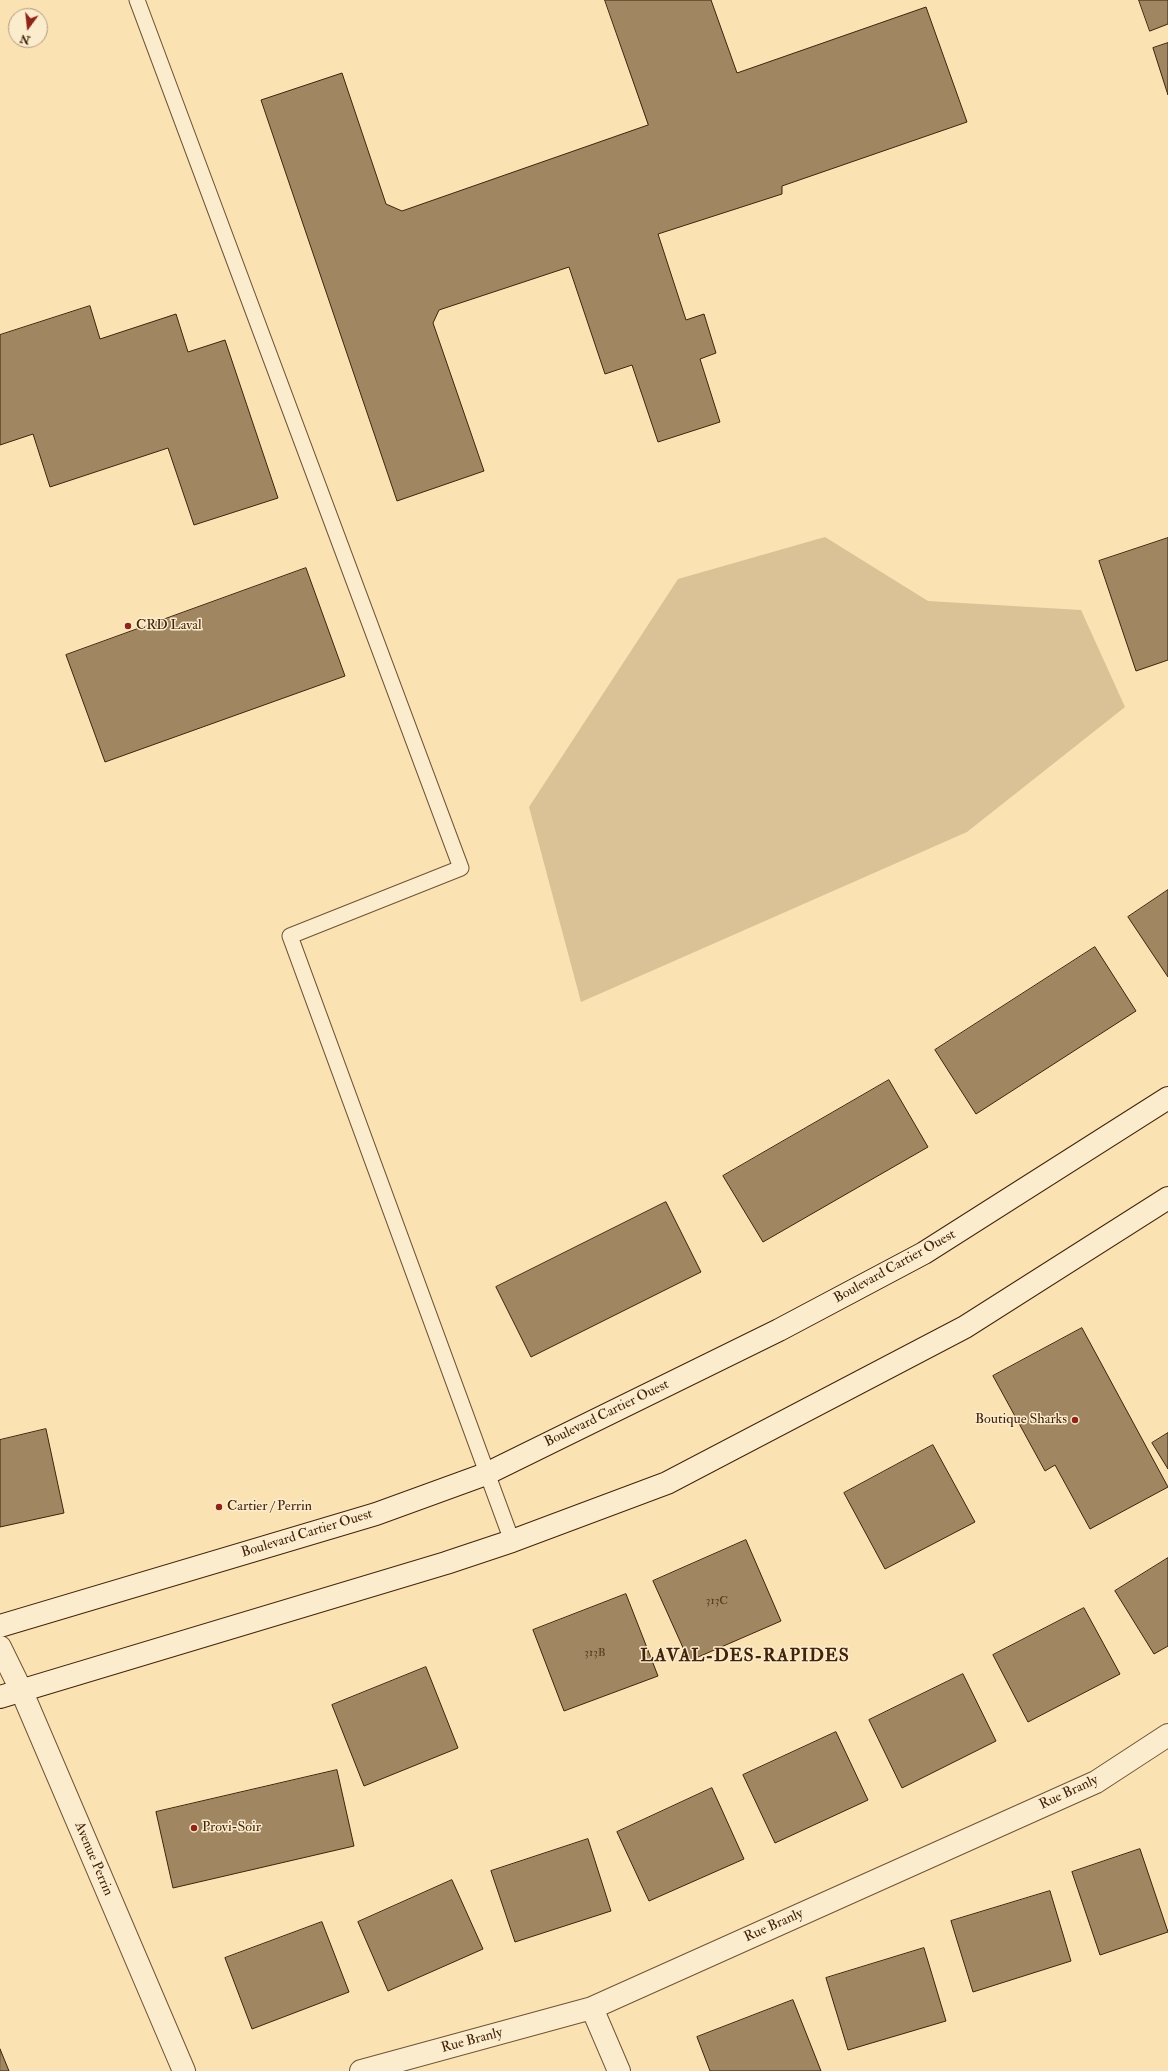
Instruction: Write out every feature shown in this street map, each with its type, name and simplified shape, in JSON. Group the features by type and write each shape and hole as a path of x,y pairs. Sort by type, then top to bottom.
{"street":[{"name":"Boulevard Cartier Ouest","path":"0,1626 376,1514 486,1474 780,1330 924,1253 1168,1098"},
{"path":"0,1697 22,1692 446,1564 667,1483 965,1327 1168,1198"},
{"name":"Avenue Perrin","path":"0,1647 22,1692 184,2071"},
{"name":"Rue Branly","path":"360,2071 592,2008 1096,1782 1168,1734"},
{"path":"592,2008 619,2071"}],"lane":[{"path":"137,0 461,868 290,936 486,1474 512,1541"}],"shaded area":[{"path":"825,537 928,601 1081,610 1125,707 967,832 581,1002 529,807 678,579"}],"building":[{"path":"605,0 711,0 737,73 926,7 967,122 782,186 782,194 658,234 686,320 704,314 716,353 700,359 720,422 658,442 632,365 605,374 569,267 439,310 433,323 484,471 397,501 261,100 342,73 386,204 402,211 648,125"},
{"path":"1139,0 1168,0 1168,24 1150,31"},
{"path":"1168,43 1168,95 1153,48"},
{"path":"90,306 100,339 176,314 188,352 225,340 278,498 194,525 168,448 50,487 33,434 0,445 0,335"},
{"path":"1168,538 1168,660 1136,671 1099,561"},
{"path":"306,568 345,676 105,762 66,655"},
{"path":"1168,890 1168,977 1128,917"},
{"path":"1095,947 1136,1011 976,1114 935,1050"},
{"path":"889,1080 928,1147 763,1242 723,1176"},
{"path":"666,1202 701,1272 531,1357 496,1287"},
{"name":"Boutique Sharks","path":"1082,1328 1168,1487 1090,1529 1055,1465 1045,1471 993,1376"},
{"path":"46,1429 64,1513 0,1527 0,1440"},
{"path":"1168,1433 1168,1469 1152,1443"},
{"path":"933,1445 975,1522 885,1569 844,1493"},
{"path":"746,1540 781,1621 689,1661 653,1581"},
{"path":"1168,1558 1168,1646 1154,1654 1115,1591"},
{"path":"626,1594 658,1676 564,1711 533,1630"},
{"path":"1084,1608 1120,1674 1028,1722 993,1655"},
{"path":"426,1667 458,1748 364,1786 332,1705"},
{"path":"963,1674 996,1741 902,1788 869,1720"},
{"path":"836,1732 868,1800 775,1843 743,1775"},
{"path":"337,1770 354,1846 173,1888 156,1812"},
{"path":"712,1788 744,1859 649,1901 617,1832"},
{"path":"588,1839 611,1911 515,1942 491,1871"},
{"path":"1140,1849 1168,1932 1100,1955 1072,1872"},
{"path":"452,1880 483,1949 388,1991 358,1922"},
{"path":"1050,1891 1071,1961 973,1992 951,1921"},
{"path":"322,1922 349,1992 252,2029 225,1958"},
{"path":"924,1948 946,2021 848,2050 826,1978"},
{"path":"793,2000 821,2071 710,2071 697,2037"},
{"path":"0,2049 9,2071 0,2071"}],"place":[{"name":"CRD Laval","path":"128,626"},
{"name":"Boutique Sharks","path":"1075,1420"},
{"name":"Cartier / Perrin","path":"219,1507"},
{"name":"Provi-Soir","path":"194,1828"}],"district":[{"name":"LAVAL-DES-RAPIDES","path":"745,1657"}]}
